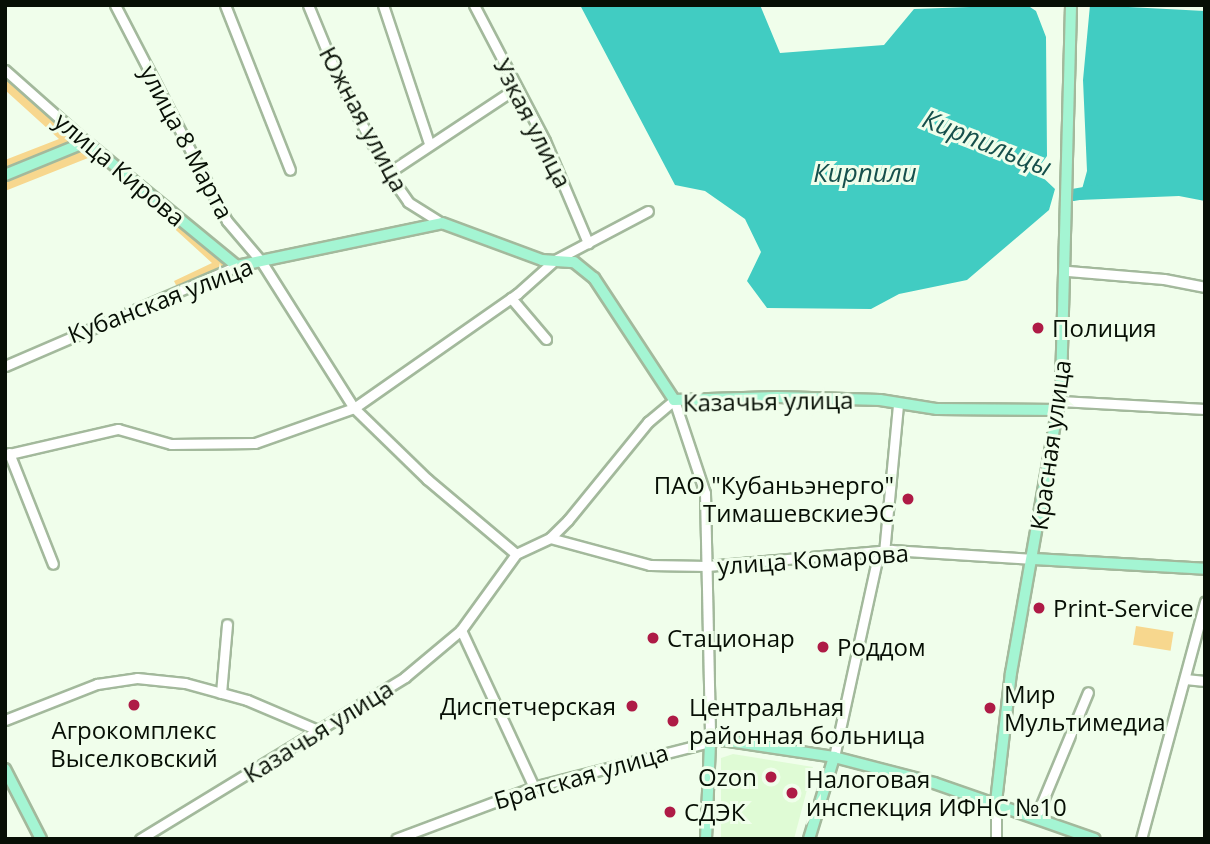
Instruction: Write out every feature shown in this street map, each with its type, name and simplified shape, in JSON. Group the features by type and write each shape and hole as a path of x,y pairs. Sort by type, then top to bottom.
{"main road":[{"name":"Красная улица","path":"996,802 1011,673 1034,559 1059,405 1068,271 1071,5"},
{"path":"5,175 86,142"},
{"name":"улица Кирова","path":"86,142 237,266"},
{"name":"Кубанская улица","path":"237,266 442,223"},
{"name":"Южная улица","path":"442,223 555,260"},
{"path":"555,260 579,264 594,278 674,401"},
{"name":"Казачья улица","path":"674,401 778,397 880,400 898,406 1059,405"},
{"name":"улица Комарова","path":"1034,559 1205,569"},
{"name":"Братская улица","path":"710,742 733,741 834,757 996,802 1095,839"},
{"path":"706,839 710,742"},
{"path":"809,839 834,757"},
{"path":"5,769 41,839"}],"street":[{"path":"225,5 290,170"},
{"name":"Южная улица","path":"308,5 341,85 388,173 408,202 442,223"},
{"path":"383,5 429,143"},
{"name":"Узкая улица","path":"474,5 515,89 545,141 588,243"},
{"name":"улица 8 Марта","path":"117,6 227,221 261,261 354,408 427,479 516,554"},
{"name":"улица Кирова","path":"7,75 86,142"},
{"path":"388,173 429,143 515,89"},
{"path":"53,564 7,454 118,429 171,444 255,443 354,408 511,298 555,260 648,211"},
{"name":"Кубанская улица","path":"5,366 237,266"},
{"path":"1068,271 1164,279 1205,287"},
{"path":"511,298 546,339"},
{"path":"674,401 705,493 710,742"},
{"name":"Казачья улица","path":"140,839 320,732 405,677 461,630 516,554 550,538 648,422 674,401"},
{"name":"Казачья улица","path":"1059,405 1205,410"},
{"path":"834,757 877,560 884,552 898,406"},
{"name":"улица Комарова","path":"550,538 650,565 707,566 884,552 1034,559"},
{"path":"1141,839 1205,601"},
{"path":"221,693 228,624"},
{"path":"461,630 534,787"},
{"path":"5,720 97,684 137,678 185,682 221,693 320,732"},
{"path":"1185,679 1205,681"},
{"path":"1036,817 1088,692"},
{"name":"Братская улица","path":"396,839 534,787 710,742"},
{"name":"Красная улица","path":"996,802 996,839"}],"shaded area":[{"path":"11,78 74,140 5,172 5,160 59,139 5,90 5,82"},
{"path":"75,151 89,151 110,170 88,158 5,191 5,179"},
{"path":"170,217 223,261 224,268 178,289 174,281 212,263 166,221"},
{"path":"1136,626 1174,632 1171,651 1133,645"},
{"path":"733,754 813,767 794,839 721,839 721,758"}],"water":[{"name":"Кирпили","path":"580,5 760,5 780,53 884,45 914,9 1027,5 1036,11 1046,37 1047,156 1036,171 1055,189 1049,210 967,280 899,294 871,309 767,308 747,281 761,252 745,219 705,191 675,185"},
{"path":"1090,5 1205,11 1205,201 1179,196 1079,200 1087,171 1083,80"}],"waterway":[{"name":"Кирпильцы","path":"1073,195 1096,191"}],"place":[{"name":"Полиция","path":"1038,328"},
{"name":"ПАО \"Кубаньэнерго\" ТимашевскиеЭС","path":"908,499"},
{"name":"Print-Service","path":"1039,608"},
{"name":"Стационар","path":"653,638"},
{"name":"Роддом","path":"823,647"},
{"name":"Агрокомплекс Выселковский","path":"134,705"},
{"name":"Диспетчерская","path":"632,706"},
{"name":"Мир Мультимедиа","path":"990,708"},
{"name":"Центральная районная больница","path":"673,721"},
{"name":"Ozon","path":"771,777"},
{"name":"Налоговая инспекция ИФНС №10","path":"792,793"},
{"name":"СДЭК","path":"670,812"}]}
